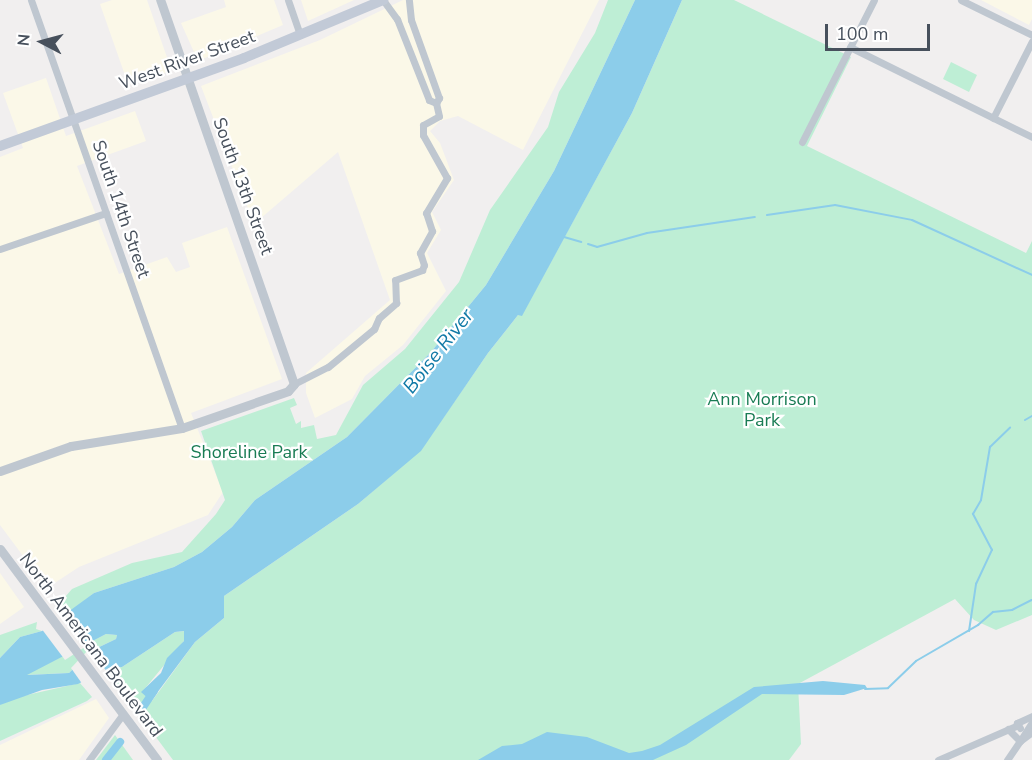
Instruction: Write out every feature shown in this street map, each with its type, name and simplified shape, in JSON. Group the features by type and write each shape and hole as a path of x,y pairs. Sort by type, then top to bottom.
{"main road":[{"name":"West River Street","path":"0,146 188,78 383,0"}],"street":[{"name":"South 14th Street","path":"31,0 182,428"},
{"name":"South 13th Street","path":"160,0 294,384"},
{"path":"288,0 300,35"},
{"path":"383,0 397,19 429,100 436,103"},
{"path":"0,471 71,446 182,428 288,391 294,384 328,367 374,329 396,303 395,280 422,270 420,253 432,231 426,213 447,178 423,135 427,122 439,116 436,103 439,98 411,20 409,0"},
{"path":"802,142 873,0"},
{"path":"961,0 1032,35"},
{"path":"993,118 1032,41"},
{"path":"850,46 1032,137"},
{"path":"0,249 106,213"},
{"name":"North Americana Boulevard","path":"0,549 104,692 157,760"},
{"path":"89,760 123,714"},
{"path":"938,760 1016,726 1032,716"},
{"path":"1016,726 1031,726"},
{"path":"1007,760 1031,726"},
{"path":"1008,729 1020,741"}],"shaded area":[{"path":"112,0 147,0 170,66 167,72 135,83 127,81 100,4"},
{"path":"224,0 274,0 283,25 198,61 181,23 226,7"},
{"path":"301,0 354,0 308,21"},
{"path":"403,0 599,0 523,150 458,116 440,121 430,131 440,143 454,180 432,212 441,230 427,253 446,291 403,345 365,376 352,399 315,418 306,393 306,373 390,300 338,152 254,224 201,86 320,40"},
{"path":"981,0 1032,0 1032,19 1029,25"},
{"path":"46,78 66,136 135,111 146,141 77,166 119,274 167,257 176,272 190,267 182,243 227,227 282,379 191,413 223,492 208,515 79,567 47,588 0,525 0,157 23,148 3,93"},
{"path":"0,573 24,607 0,624"},
{"path":"96,699 109,718 79,760 0,760 0,745"}],"green space":[{"name":"Shoreline Park","path":"608,0 635,0 554,171 486,285 431,352 347,437 255,500 232,527 202,552 174,567 94,593 66,615 58,605 72,589 132,563 182,552 216,514 225,500 201,431 294,398 297,405 290,408 296,424 301,421 301,428 314,425 317,439 336,435 363,385 405,349 459,282 490,210 548,127 559,92 595,33"},
{"name":"Ann Morrison Park","path":"682,0 734,0 851,57 807,146 1026,253 1032,241 1032,615 996,630 974,620 955,599 798,684 801,744 789,760 173,760 106,670 122,667 175,632 185,631 184,641 142,692 152,701 195,642 224,618 224,596 358,504 421,450 488,353 518,315 522,315 632,113"},
{"path":"951,62 977,75 969,92 943,79"},
{"path":"37,622 36,629 42,631 20,637 0,658 0,635"},
{"path":"106,634 117,635 116,639 93,650 69,673 25,675"},
{"path":"80,683 92,697 87,701 0,741 0,705 5,700"},
{"path":"115,735 133,760 96,760"}],"water":[{"name":"Boise River","path":"635,0 682,0 632,113 522,316 518,315 488,353 421,451 358,504 224,596 224,618 195,642 151,701 141,692 161,673 167,658 184,641 184,631 175,632 122,667 109,668 78,684 42,690 0,705 0,658 20,637 42,631 94,593 174,567 202,552 232,527 255,500 347,437 431,352 486,285 554,171","holes":["106,634 117,635 116,639 93,650 69,673 27,675"]},
{"path":"823,681 865,685 867,688 844,695 762,694 686,745 653,760 478,760 502,746 522,744 547,732 587,737 629,753 642,751 660,745 754,687"}],"pier":[{"path":"64,613 88,645 65,660 41,628"},
{"path":"90,648 107,672 83,685 71,668"}],"waterway":[{"path":"767,215 835,205 912,220 1032,275"},
{"path":"588,244 597,247 647,233 755,217"},
{"path":"564,237 581,242"},
{"path":"1025,420 1032,416"},
{"path":"969,631 976,584 992,550 973,514 981,500 990,447 1010,428"},
{"path":"865,689 888,688 916,661 978,625 993,612 1012,610 1032,600"},
{"path":"141,710 154,691"},
{"path":"106,760 120,742"}]}
